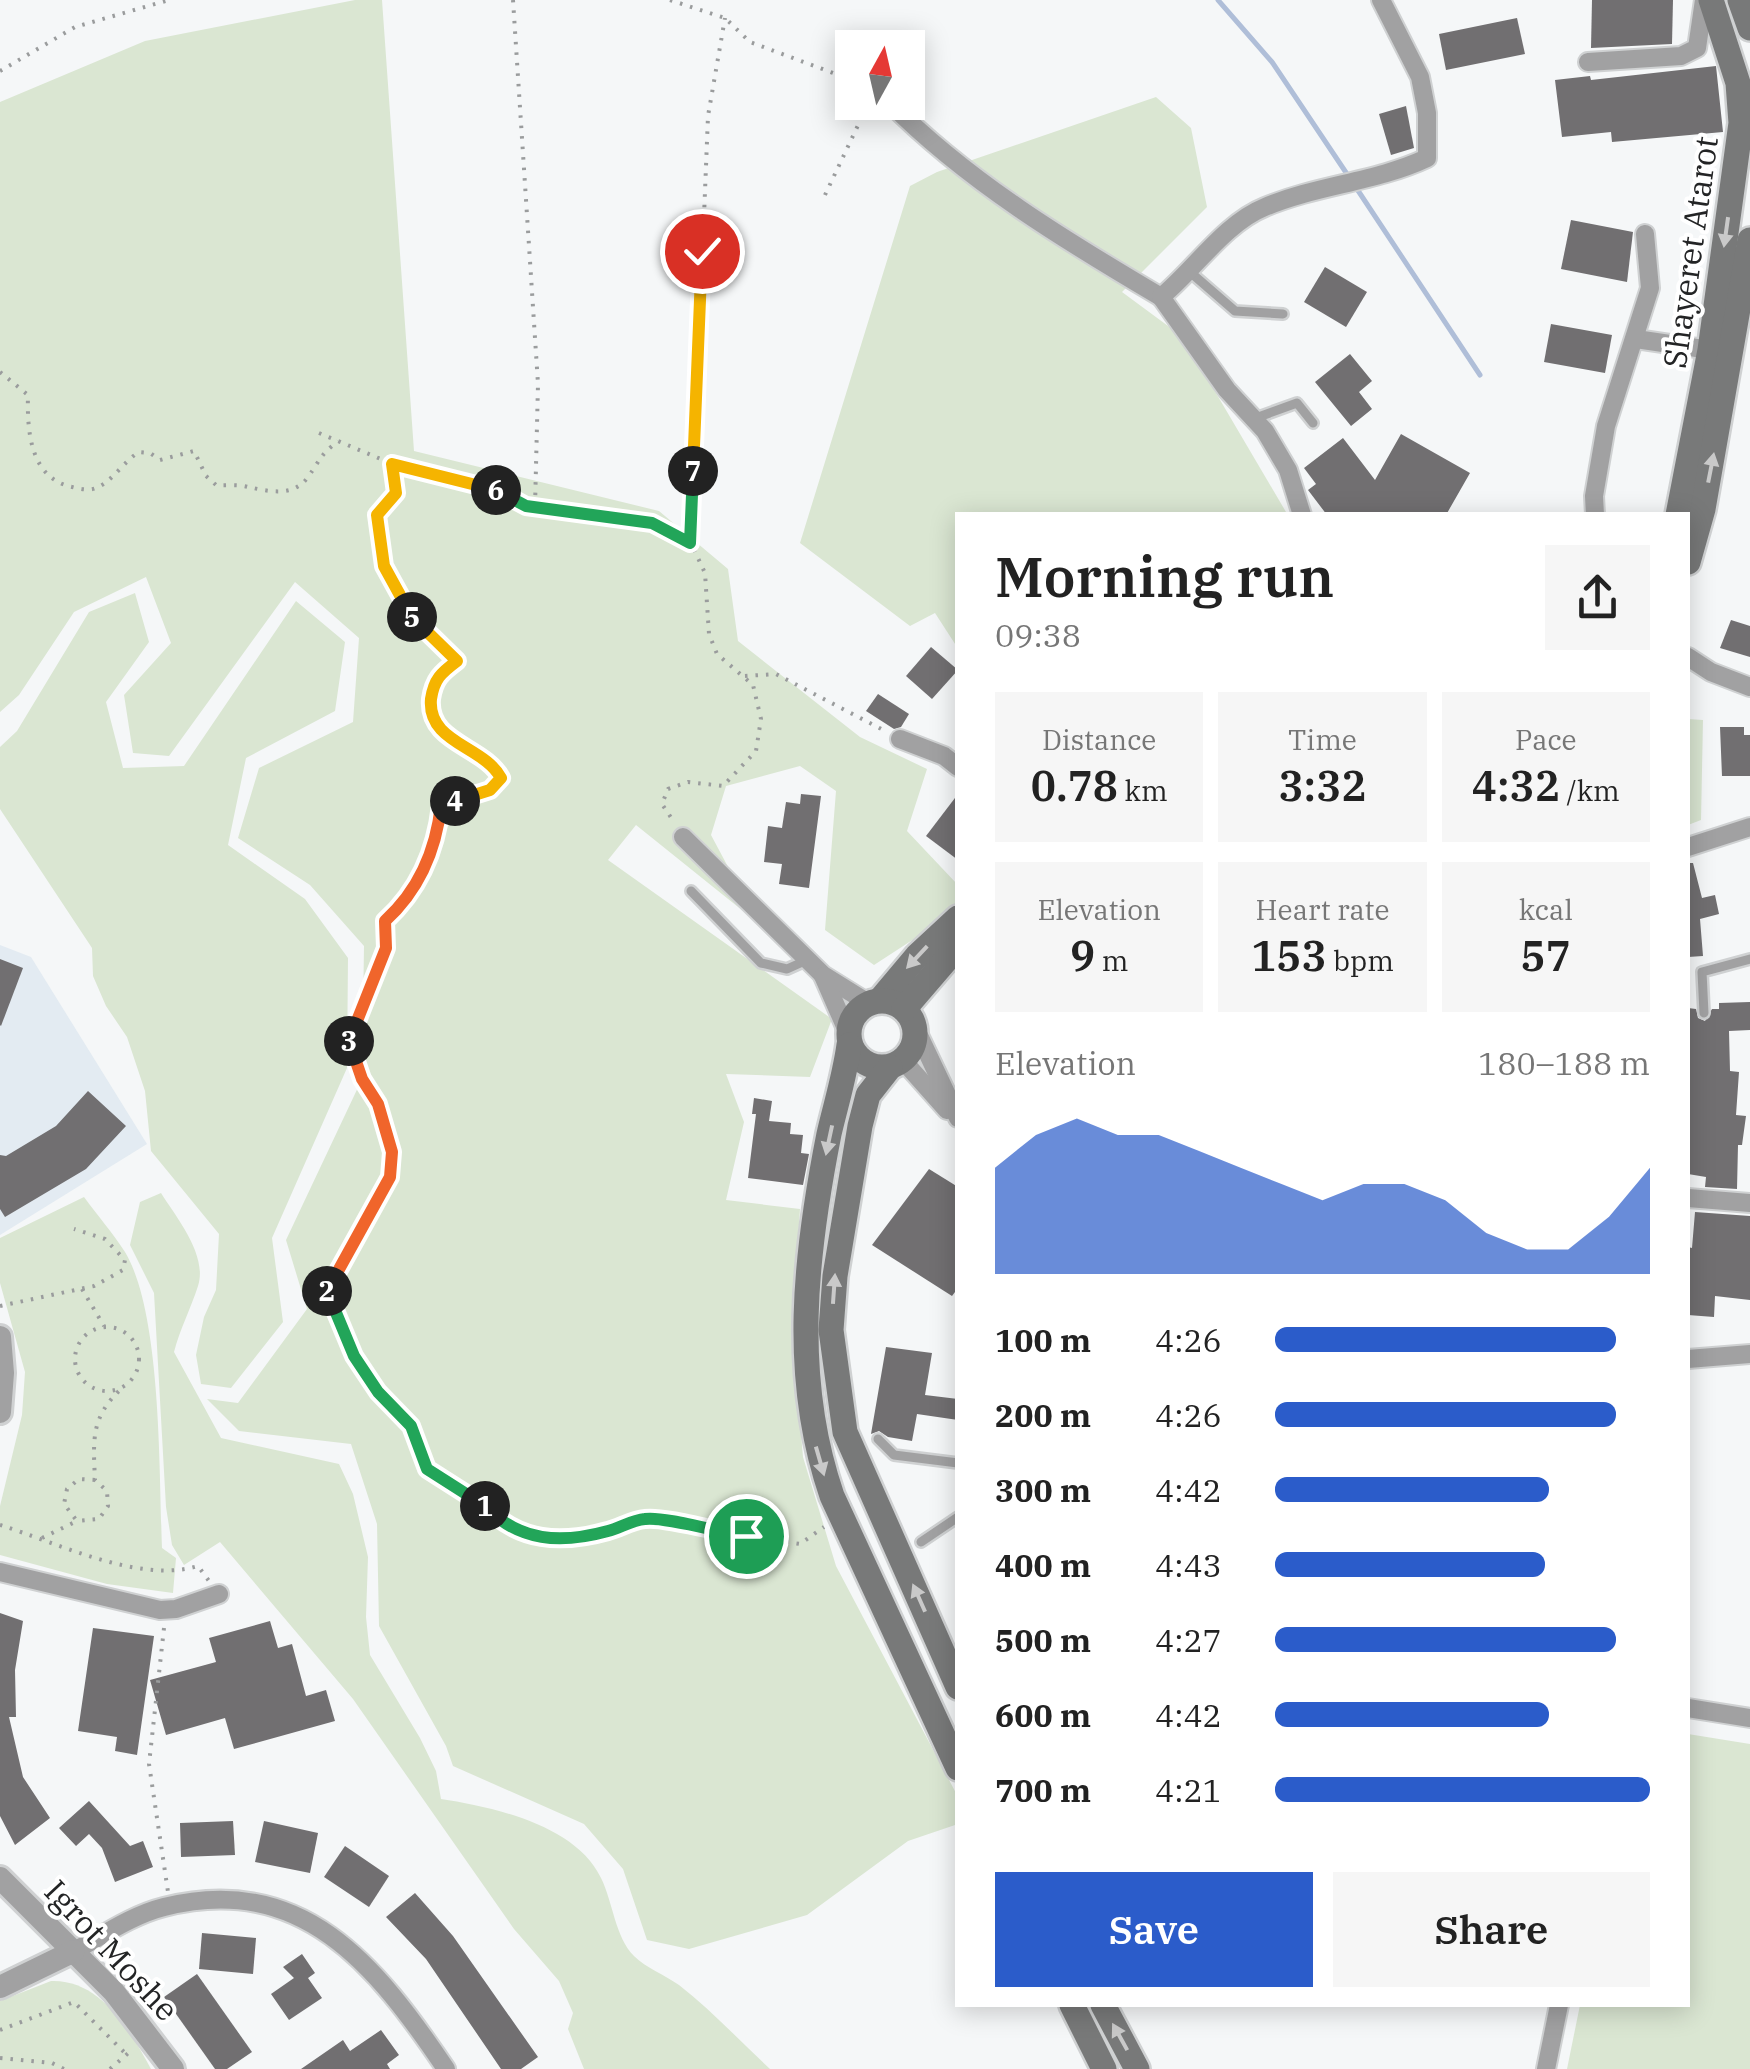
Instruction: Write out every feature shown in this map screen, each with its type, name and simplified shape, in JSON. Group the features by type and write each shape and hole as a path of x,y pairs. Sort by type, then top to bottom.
{"main road":[{"name":"Shayeret Atarot","path":"1679,512 1710,350 1741,124 1738,83 1707,0"},
{"path":"1740,0 1750,28"},
{"name":"Shayeret Atarot","path":"1690,555 1704,509 1750,240"},
{"path":"955,921 850,1022 815,1207 806,1296 807,1396 818,1455 840,1516 955,1762"},
{"path":"955,950 910,1018 912,1048 868,1095 839,1243 831,1330 845,1432 955,1680"},
{"path":"874,1002 890,1001 910,1018"},
{"path":"849,1039 862,1061 872,1066 894,1065"},
{"path":"1073,2007 1104,2069"},
{"path":"1104,2007 1137,2069"}],"street":[{"path":"1161,297 1232,229 1262,208 1404,168 1426,158 1427,113 1420,77 1380,0"},
{"path":"1588,62 1681,56 1697,48 1707,0"},
{"path":"907,120 932,146 1082,250 1161,297 1288,470 1301,512"},
{"path":"1595,512 1606,426 1650,288 1644,234"},
{"path":"1636,339 1710,350"},
{"path":"1690,658 1711,672 1750,686"},
{"path":"900,739 944,756 955,765"},
{"path":"1690,846 1750,827"},
{"path":"683,837 823,975 874,1002"},
{"path":"823,975 849,1039"},
{"path":"910,1018 955,1114"},
{"path":"894,1065 907,1065 955,1117"},
{"path":"1690,1198 1750,1203"},
{"path":"0,1337 0,1412"},
{"path":"1690,1359 1750,1354"},
{"path":"0,1572 166,1610 219,1594"},
{"path":"1690,1708 1750,1718"},
{"name":"Igrot Moshe","path":"0,1878 74,1950 150,2035 173,2069"},
{"path":"0,1987 146,1914 170,1906 231,1900 280,1908 303,1916 344,1944 446,2069"},
{"path":"1546,2069 1559,2007"}],"lane":[{"path":"1190,272 1235,312 1283,314"},
{"path":"1253,419 1297,404 1313,423"},
{"path":"691,891 761,962 787,969 808,960"},
{"path":"1704,1013 1702,972 1750,959"},
{"path":"878,1439 894,1455 955,1463"},
{"path":"921,1542 955,1518"}],"path":[{"path":"0,71 75,27 169,0"},
{"path":"513,0 538,384 536,507"},
{"path":"670,0 724,18 750,42 835,73"},
{"path":"683,837 662,804 668,789 688,782 724,786 756,751 761,719 753,686 718,654 709,634 705,573 690,543 708,116 724,18"},
{"path":"824,194 860,120"},
{"path":"0,372 28,395 31,447 38,462 56,483 76,488 93,490 102,485 139,452 150,452 160,460 194,451 206,476 216,485 275,493 296,487 307,478 316,458 338,441"},
{"path":"319,432 392,464 498,490 536,507 652,523 690,543"},
{"path":"392,464 396,493 377,515 384,566 396,594 417,623 457,661 437,676 430,710 438,728 495,767 501,778 490,790 441,805 421,881 385,921 386,948 348,1037 362,1079 378,1104 392,1152 390,1177 372,1205 370,1220 326,1289 343,1332 378,1392 411,1426 427,1469 471,1494 504,1526 534,1538 558,1540 606,1532 643,1518 800,1544 840,1516"},
{"path":"742,676 776,674 900,739"},
{"path":"0,1306 82,1289 123,1270 124,1260 105,1239 74,1230"},
{"path":"82,1289 104,1326"},
{"path":"95,1480 93,1444 101,1408 122,1388 137,1371 139,1351 127,1332 104,1326 84,1336 77,1345 76,1368 89,1386 99,1390 122,1388"},
{"path":"42,1538 77,1520 99,1519 108,1506 107,1491 95,1480 79,1479 67,1488 64,1504 77,1520"},
{"path":"0,1525 148,1572 176,1572 198,1566 219,1594"},
{"path":"166,1610 149,1764 170,1906"},
{"path":"0,2030 74,2002 127,2054"},
{"path":"110,2069 150,2035"},
{"path":"0,2058 52,2063 64,2069"}],"shaded area":[{"path":"0,945 31,957 147,1144 0,1235"}],"green space":[{"path":"355,0 382,0 414,451 659,511 728,569 738,641 860,737 927,769 907,831 955,882 955,912 874,965 825,930 836,791 800,766 726,786 711,835 758,923 636,825 608,860 832,1019 810,1077 726,1074 744,1122 726,1200 800,1209 792,1331 803,1457 836,1566 955,1791 955,1825 908,1841 807,1915 689,1949 647,1940 623,1869 584,1824 453,1766 446,1746 379,1626 377,1524 351,1444 239,1431 207,1399 238,1403 307,1309 286,1240 362,1079 364,946 310,885 238,838 259,768 353,722 359,638 295,582 169,756 133,753 124,695 171,643 146,577 74,612 19,695 0,712 0,102 145,41"},
{"path":"1156,97 1191,128 1207,207 1122,292 1183,337 1286,512 955,512 955,644 935,613 910,626 800,543 910,186 937,172"},
{"path":"135,593 149,642 106,702 123,768 184,766 296,601 345,642 335,711 246,758 228,845 305,899 348,958 347,1068 272,1238 283,1322 231,1388 201,1384 196,1355 204,1317 216,1290 219,1234 151,1151 145,1091 127,1037 106,1006 93,976 92,948 0,809 0,747 17,731 89,612"},
{"path":"1690,719 1703,720 1701,820 1690,824"},
{"path":"161,1193 195,1249 200,1274 174,1352 221,1438 339,1464 353,1494 368,1557 366,1617 370,1655 420,1738 436,1771 441,1799 508,1814 573,1844 601,1878 623,1939 634,1956 679,1985 770,2069 584,2069 568,2029 573,2013 559,1981 514,1929 353,1699 220,1542 184,1565 172,1545 166,1507 154,1293 130,1245 140,1202"},
{"path":"84,1197 125,1252 146,1314 159,1438 162,1548 176,1558 173,1593 107,1584 0,1555 0,1506 22,1415 25,1372 0,1283 0,1238"},
{"path":"1690,1734 1750,1744 1750,2069 1567,2069 1580,2007 1690,2007"},
{"path":"51,1981 84,1988 99,1998 123,2023 151,2069 0,2069 0,2001"}],"building":[{"path":"1592,0 1673,0 1672,44 1591,48"},
{"path":"1517,18 1525,54 1446,70 1439,34"},
{"path":"1716,66 1723,132 1612,142 1611,132 1562,137 1555,80 1590,76 1591,80"},
{"path":"1406,106 1414,148 1391,155 1379,114"},
{"path":"1571,220 1633,232 1627,282 1561,269"},
{"path":"1325,267 1367,292 1346,327 1304,302"},
{"path":"1551,324 1612,335 1605,373 1544,362"},
{"path":"1350,354 1372,381 1359,392 1372,409 1351,426 1315,382"},
{"path":"1401,434 1470,473 1448,512 1325,512 1308,490 1316,484 1304,468 1343,438 1375,480"},
{"path":"1731,620 1750,626 1750,657 1720,648"},
{"path":"931,647 955,667 955,673 932,699 906,676"},
{"path":"878,694 909,714 901,727 894,729 866,711"},
{"path":"1720,727 1744,727 1744,735 1750,735 1750,776 1722,776"},
{"path":"801,794 821,796 809,888 779,884 782,864 764,862 768,826 782,828 786,802 800,804"},
{"path":"955,798 955,858 926,836"},
{"path":"1690,863 1702,898 1715,895 1719,914 1700,919 1703,956 1690,957"},
{"path":"0,959 23,968 1,1026 0,1025"},
{"path":"1750,1002 1750,1030 1729,1031 1730,1071 1739,1072 1736,1115 1746,1116 1742,1145 1738,1145 1737,1189 1705,1187 1706,1177 1690,1174 1690,1008 1696,1009 1698,1018 1705,1021 1712,1009 1719,1009 1719,1003"},
{"path":"88,1091 126,1126 86,1169 5,1217 0,1209 0,1155 6,1156 56,1126"},
{"path":"754,1098 772,1101 769,1121 791,1123 790,1134 803,1135 801,1153 809,1154 803,1185 748,1178 756,1114 752,1114"},
{"path":"929,1169 955,1185 952,1296 872,1245"},
{"path":"1695,1212 1750,1216 1750,1300 1715,1296 1714,1317 1690,1315"},
{"path":"886,1347 932,1353 925,1395 955,1399 955,1420 917,1414 912,1441 888,1437 879,1431 871,1434"},
{"path":"0,1613 23,1621 15,1670 16,1717 9,1717 23,1777 50,1818 15,1845 0,1816"},
{"path":"270,1621 278,1648 292,1644 306,1696 326,1690 335,1721 234,1749 225,1718 166,1735 150,1680 216,1662 209,1638"},
{"path":"93,1628 154,1636 137,1755 115,1751 117,1737 78,1731"},
{"path":"89,1801 130,1846 143,1841 153,1867 115,1882 102,1848 89,1834 76,1846 59,1828"},
{"path":"233,1821 235,1855 181,1857 180,1823"},
{"path":"264,1821 318,1833 310,1873 255,1862"},
{"path":"345,1846 389,1876 369,1907 324,1877"},
{"path":"415,1893 453,1936 538,2057 521,2069 501,2069 426,1959 386,1917"},
{"path":"202,1933 256,1938 253,1974 199,1969"},
{"path":"302,1954 315,1973 308,1978 322,1998 289,2020 271,1994 294,1978 283,1967"},
{"path":"197,1974 252,2052 227,2069 215,2069 164,1997"},
{"path":"381,2030 399,2055 387,2064 390,2069 301,2069 343,2040 350,2051"}],"waterway":[{"path":"1218,0 1272,62 1349,177"},
{"path":"1355,186 1480,375"}],"route":[{"path":"702,251 690,543 652,523 526,506 498,490 392,464 396,493 377,515 384,566 396,594 417,623 457,661 437,676 430,710 438,728 495,767 501,778 490,790 441,805 421,881 385,921 386,948 348,1037 362,1079 378,1104 392,1152 390,1177 372,1205 370,1220 326,1289 354,1356 378,1392 411,1426 427,1469 471,1494 504,1526 534,1538 558,1540 606,1532 643,1518 746,1536"}]}
